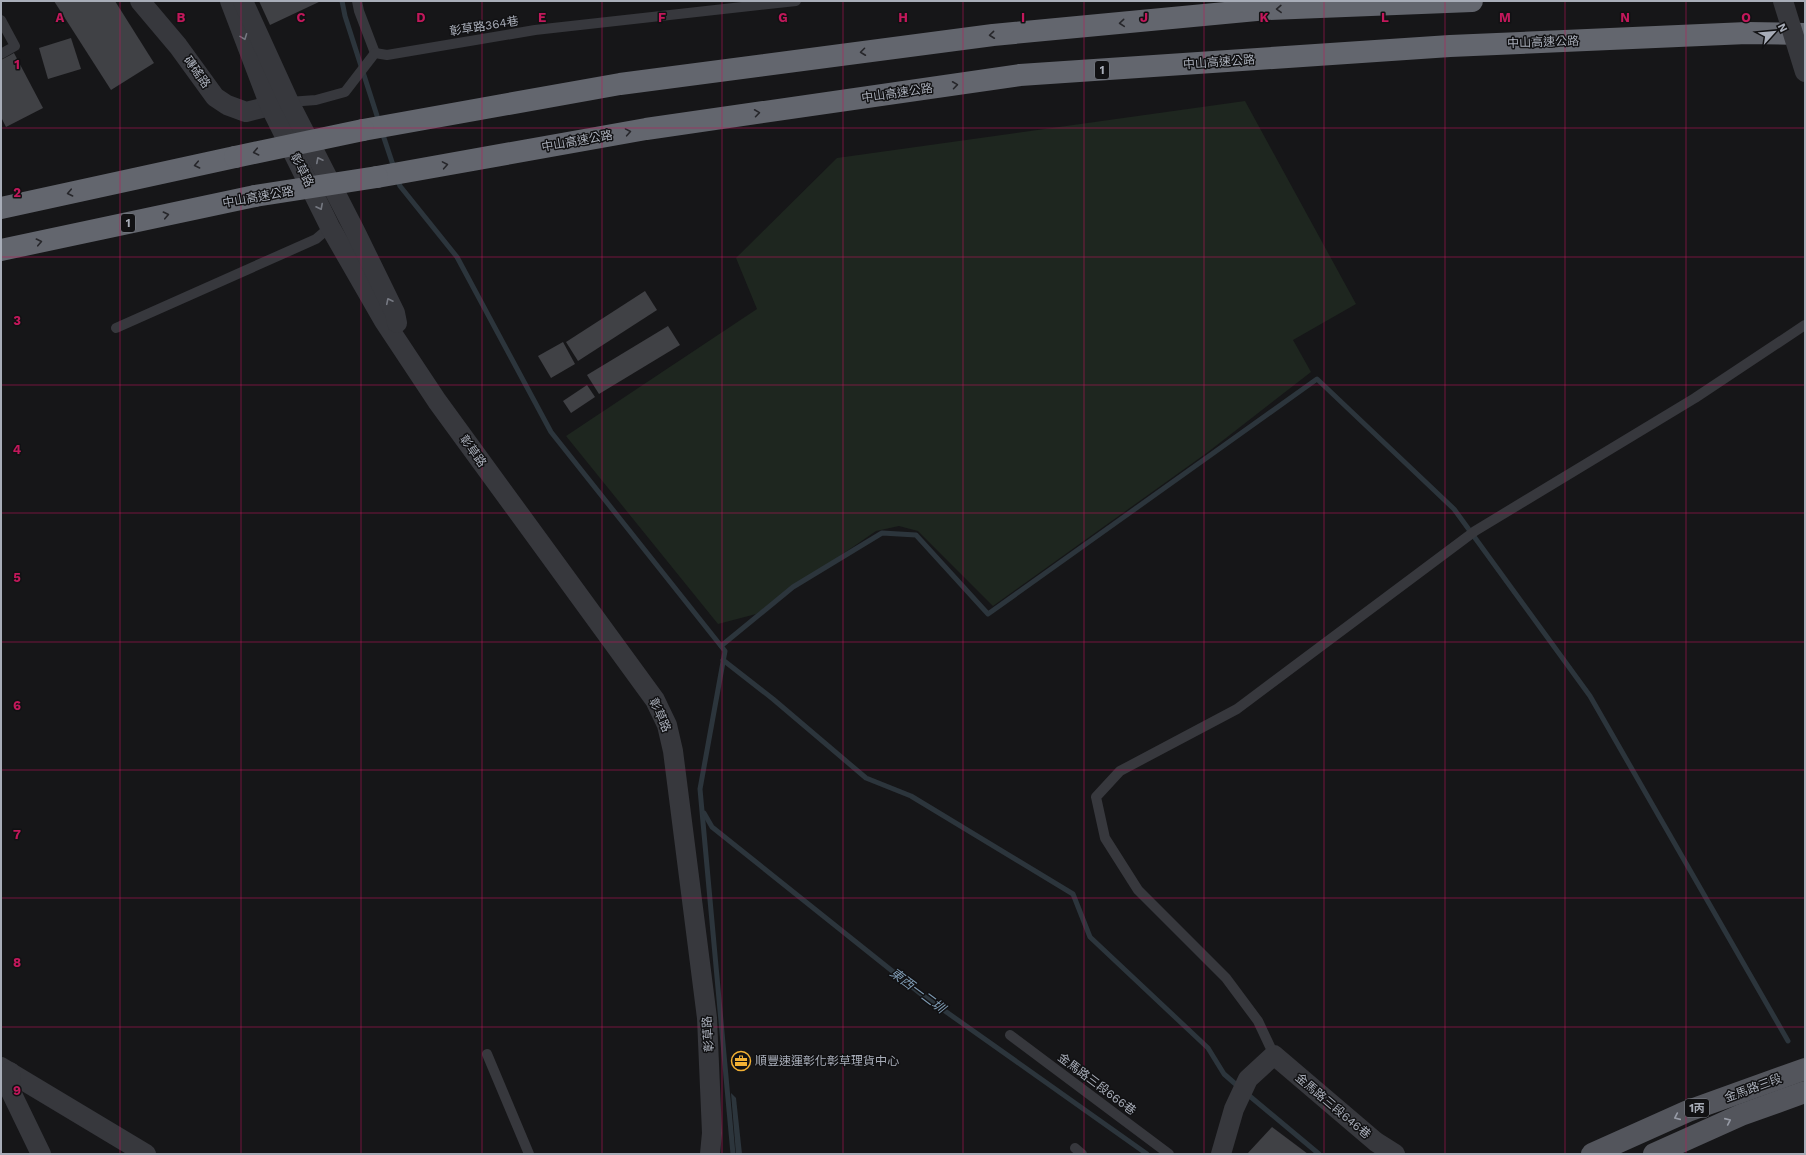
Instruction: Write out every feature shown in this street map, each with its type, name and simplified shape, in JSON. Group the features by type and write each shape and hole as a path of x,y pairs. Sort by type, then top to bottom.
{"highway":[{"path":"1,208 366,129 620,84 993,35 1267,9 1472,1"},
{"name":"中山高速公路","path":"1,250 255,196 407,172 646,129 1020,75 1450,46 1747,33 1805,34"}],"main road":[{"name":"金馬路三段","path":"1592,1154 1688,1111 1805,1069"},
{"name":"金馬路三段","path":"1654,1154 1741,1115 1805,1092"}],"street":[{"name":"磚磘路","path":"140,1 178,46 215,97 227,105 246,112 280,104"},
{"name":"彰草路","path":"230,1 280,104 356,233 395,314 405,352"},
{"name":"彰草路","path":"244,1 280,104 330,227 384,321 437,401 655,700 667,725 673,751 707,1018 712,1133 710,1154"},
{"path":"1783,1 1805,72"},
{"path":"1221,1154 1238,1100 1248,1079 1274,1055"},
{"name":"金馬路三段646巷","path":"1274,1055 1376,1142 1395,1154"},
{"path":"5,1069 11,1092 41,1154"},
{"path":"5,1069 146,1154"}],"lane":[{"path":"280,104 316,100 345,92 372,56 357,1"},
{"name":"彰草路364巷","path":"372,56 387,55 535,30 796,1"},
{"path":"1,20 15,46 1,54"},
{"path":"116,328 316,239 330,227"},
{"path":"1274,1055 1258,1021 1226,978 1138,890 1105,838 1096,797 1120,771 1237,709 1475,531 1695,398 1805,325"},
{"name":"金馬路三段666巷","path":"1010,1035 1169,1154"},
{"path":"487,1054 529,1154"}],"shaded area":[{"path":"1245,101 1356,304 1293,340 1311,372 1208,452 993,606 918,531 899,526 876,531 756,614 718,624 566,436 757,309 736,258 837,158"},
{"path":"731,1093 736,1098 742,1154 736,1154"}],"building":[{"path":"54,1 115,1 154,63 111,90"},
{"path":"259,1 321,1 270,25"},
{"path":"71,38 81,69 48,79 39,48"},
{"path":"14,53 43,108 6,127 1,117 1,60"},
{"path":"645,291 657,310 578,361 566,342"},
{"path":"668,326 680,345 599,394 587,375"},
{"path":"563,342 575,364 551,378 538,356"},
{"path":"587,385 595,397 571,413 563,401"},
{"path":"1272,1127 1308,1154 1247,1154"}],"waterway":[{"path":"342,1 345,16 379,122"},
{"path":"382,132 394,168"},
{"path":"397,178 400,186 457,257 551,432 725,651 700,789 733,1154"},
{"path":"721,646 793,587 882,533 916,535 988,614 1317,379 1454,509 1590,696 1788,1041"},
{"path":"723,660 773,699 866,778 911,796 1073,894 1090,937 1208,1048 1224,1074 1240,1088"},
{"name":"東西一二圳","path":"704,813 712,827 921,994 1147,1154"},
{"path":"1246,1093 1319,1154"}],"place":[{"name":"順豐速運彰化彰草理貨中心","path":"741,1061"}]}
